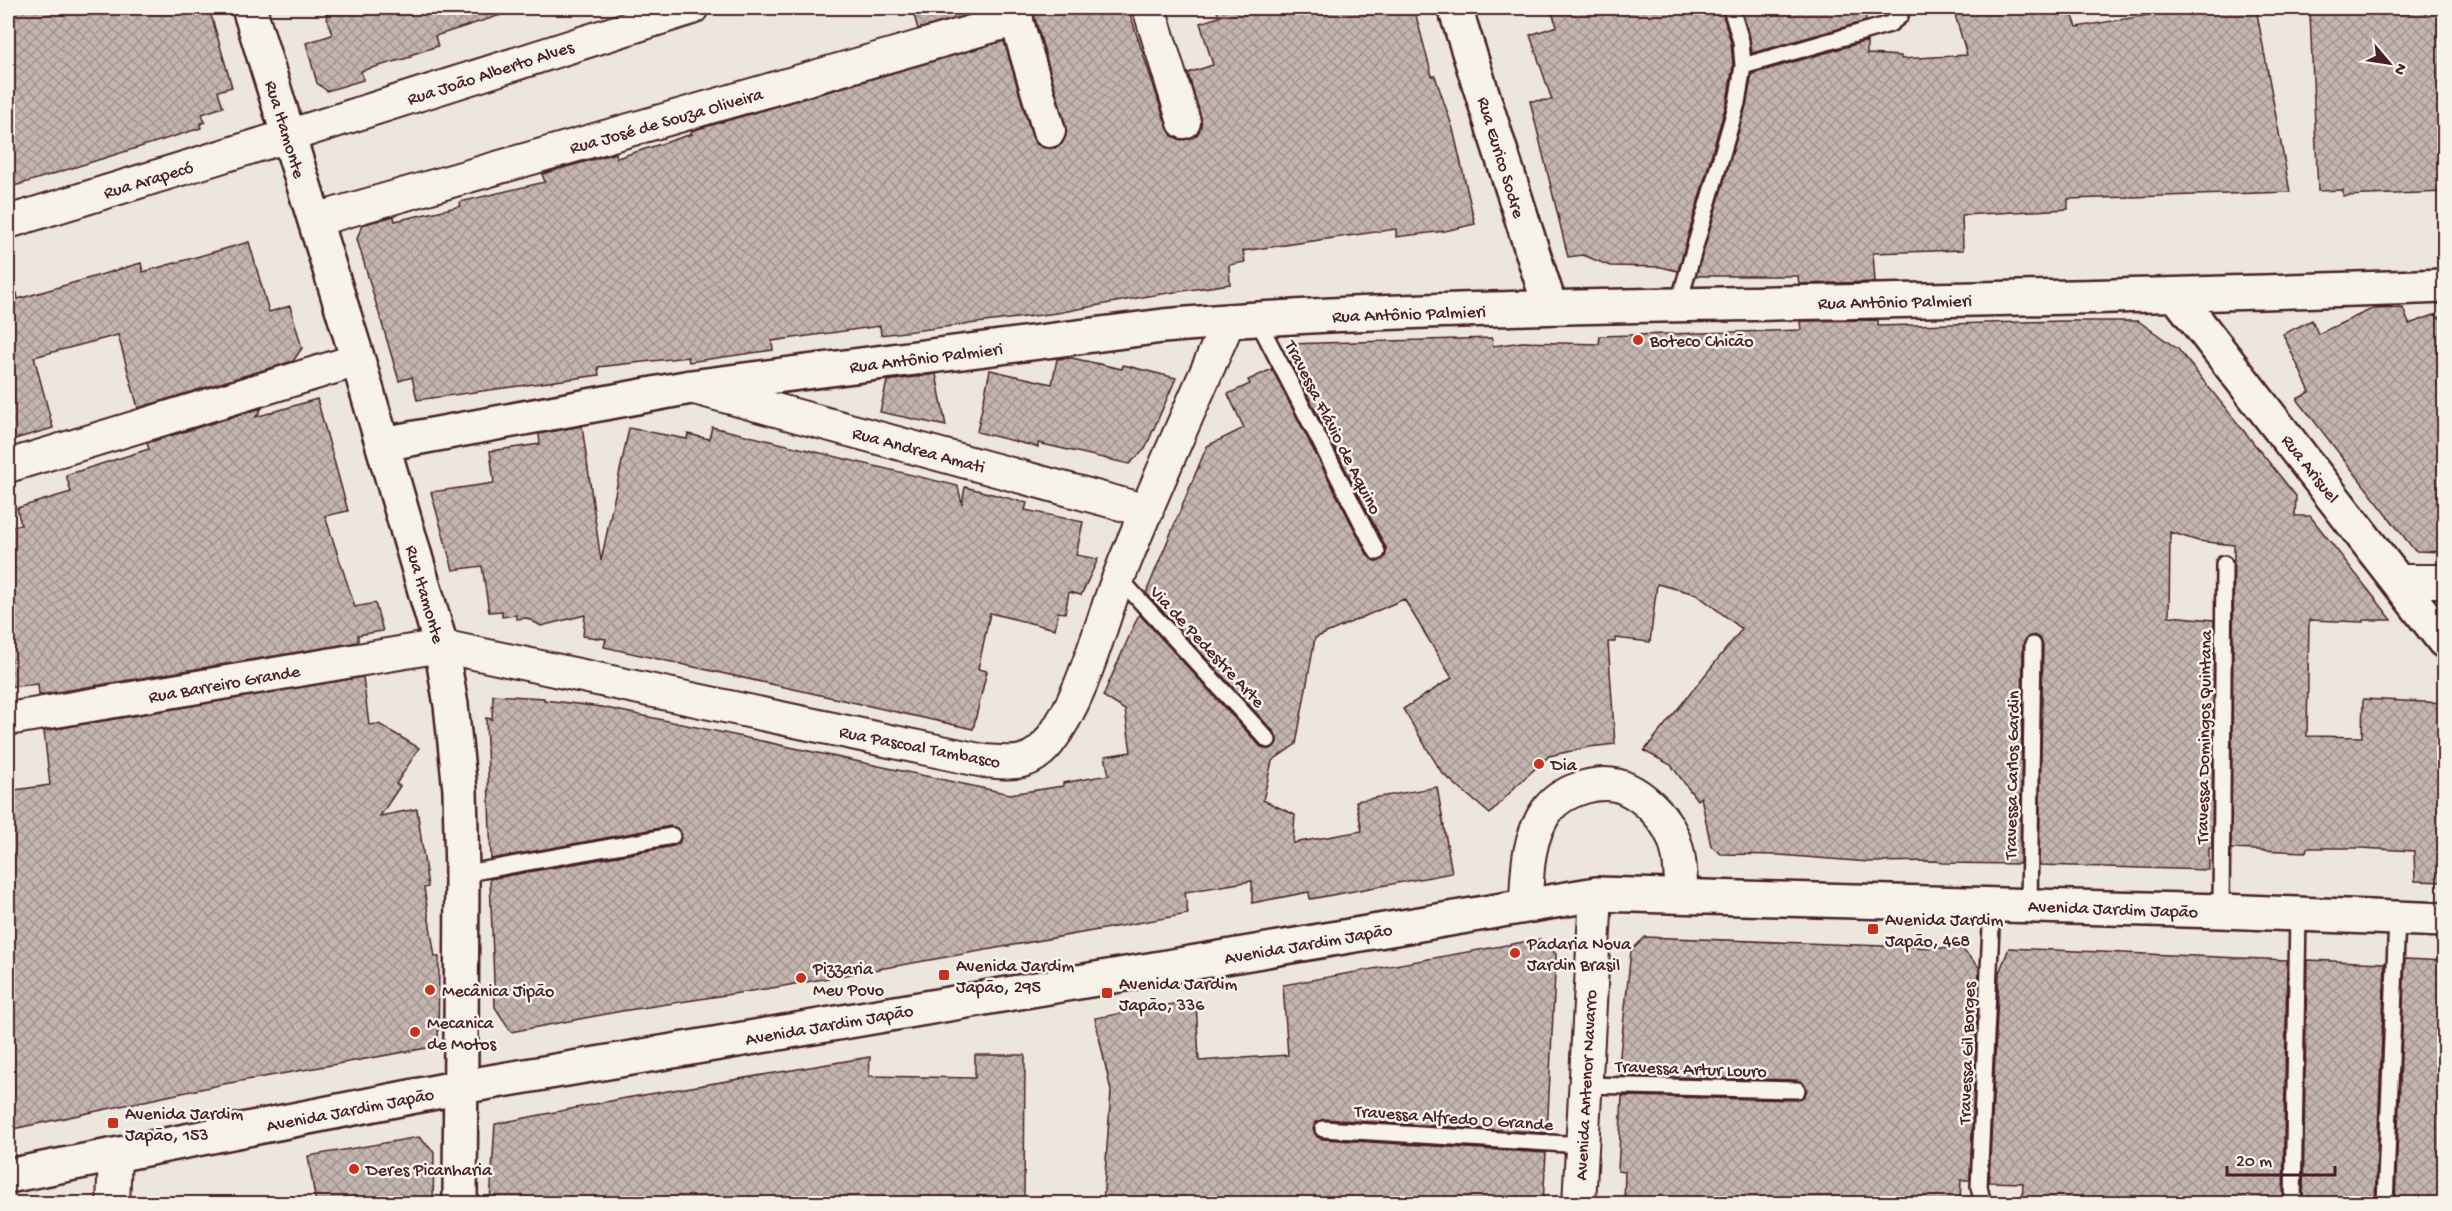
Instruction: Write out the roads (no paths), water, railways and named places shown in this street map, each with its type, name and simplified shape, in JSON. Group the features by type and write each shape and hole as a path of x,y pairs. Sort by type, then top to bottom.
{"street":[{"name":"Rua Itamonte","path":"249,8 358,360 441,646 460,790 462,874 460,1203"},
{"name":"Rua João Alberto Alves","path":"288,136 692,8"},
{"path":"1149,8 1184,123"},
{"name":"Rua Eurico Sodre","path":"1455,8 1550,307"},
{"path":"1015,13 1049,131"},
{"name":"Rua José de Souza Oliveira","path":"315,220 1015,13"},
{"name":"Rua Arapecó","path":"8,222 288,136"},
{"name":"Rua Antônio Palmieri","path":"383,444 691,387 1163,326 1243,320 1550,307 2177,296 2445,286"},
{"name":"Rua Arisuel","path":"2177,296 2445,641"},
{"name":"Rua Pascoal Tambasco","path":"441,646 984,761 1020,763 1034,755 1048,742 1065,714 1080,683 1147,511 1243,320"},
{"path":"8,466 358,360"},
{"name":"Rua Andrea Amati","path":"691,387 1147,511"},
{"path":"2398,580 2445,581"},
{"name":"Rua Barreiro Grande","path":"8,719 441,646"},
{"path":"1526,905 1527,864 1534,836 1549,809 1572,790 1597,784 1625,788 1651,805 1670,829 1679,854 1682,896"},
{"name":"Avenida Jardim Japão","path":"8,1176 461,1087 1596,894 2221,911 2445,920"},
{"name":"Avenida Antenor Navarro","path":"1579,1203 1596,894"},
{"path":"113,1203 115,1156"}],"lane":[{"path":"1677,305 1737,103 1743,66 1741,41 1731,8"},
{"path":"1743,66 1890,24 1900,16 1902,8"},
{"name":"Travessa Flávio de Aquino","path":"1243,320 1377,552"},
{"name":"Travessa Domingos Quintana","path":"2221,911 2224,564"},
{"name":"Via de Pedestre Arte","path":"1119,578 1269,740"},
{"name":"Travessa Carlos Gardin","path":"2029,906 2033,645"},
{"path":"462,874 672,836"},
{"name":"Travessa Gil Borges","path":"1983,1203 1979,1187 1992,905"},
{"path":"2293,1203 2298,915"},
{"path":"2385,1203 2397,918"},
{"name":"Travessa Artur Louro","path":"1585,1084 1797,1090"},
{"name":"Travessa Alfredo O Grande","path":"1323,1129 1582,1145"}],"place":[{"name":"Boteco Chicão","path":"1638,340"},
{"name":"Dia","path":"1539,764"},
{"name":"Avenida Jardim Japão, 468","path":"1873,929"},
{"name":"Padaria Nova Jardin Brasil","path":"1515,953"},
{"name":"Avenida Jardim Japão, 295","path":"944,975"},
{"name":"Pizzaria Meu Povo","path":"801,978"},
{"name":"Mecânica Jipão","path":"430,990"},
{"name":"Avenida Jardim Japão, 336","path":"1107,993"},
{"name":"Mecanica de Motos","path":"415,1032"},
{"name":"Avenida Jardim Japão, 153","path":"113,1123"},
{"name":"Deres Picanharia","path":"354,1169"}]}
